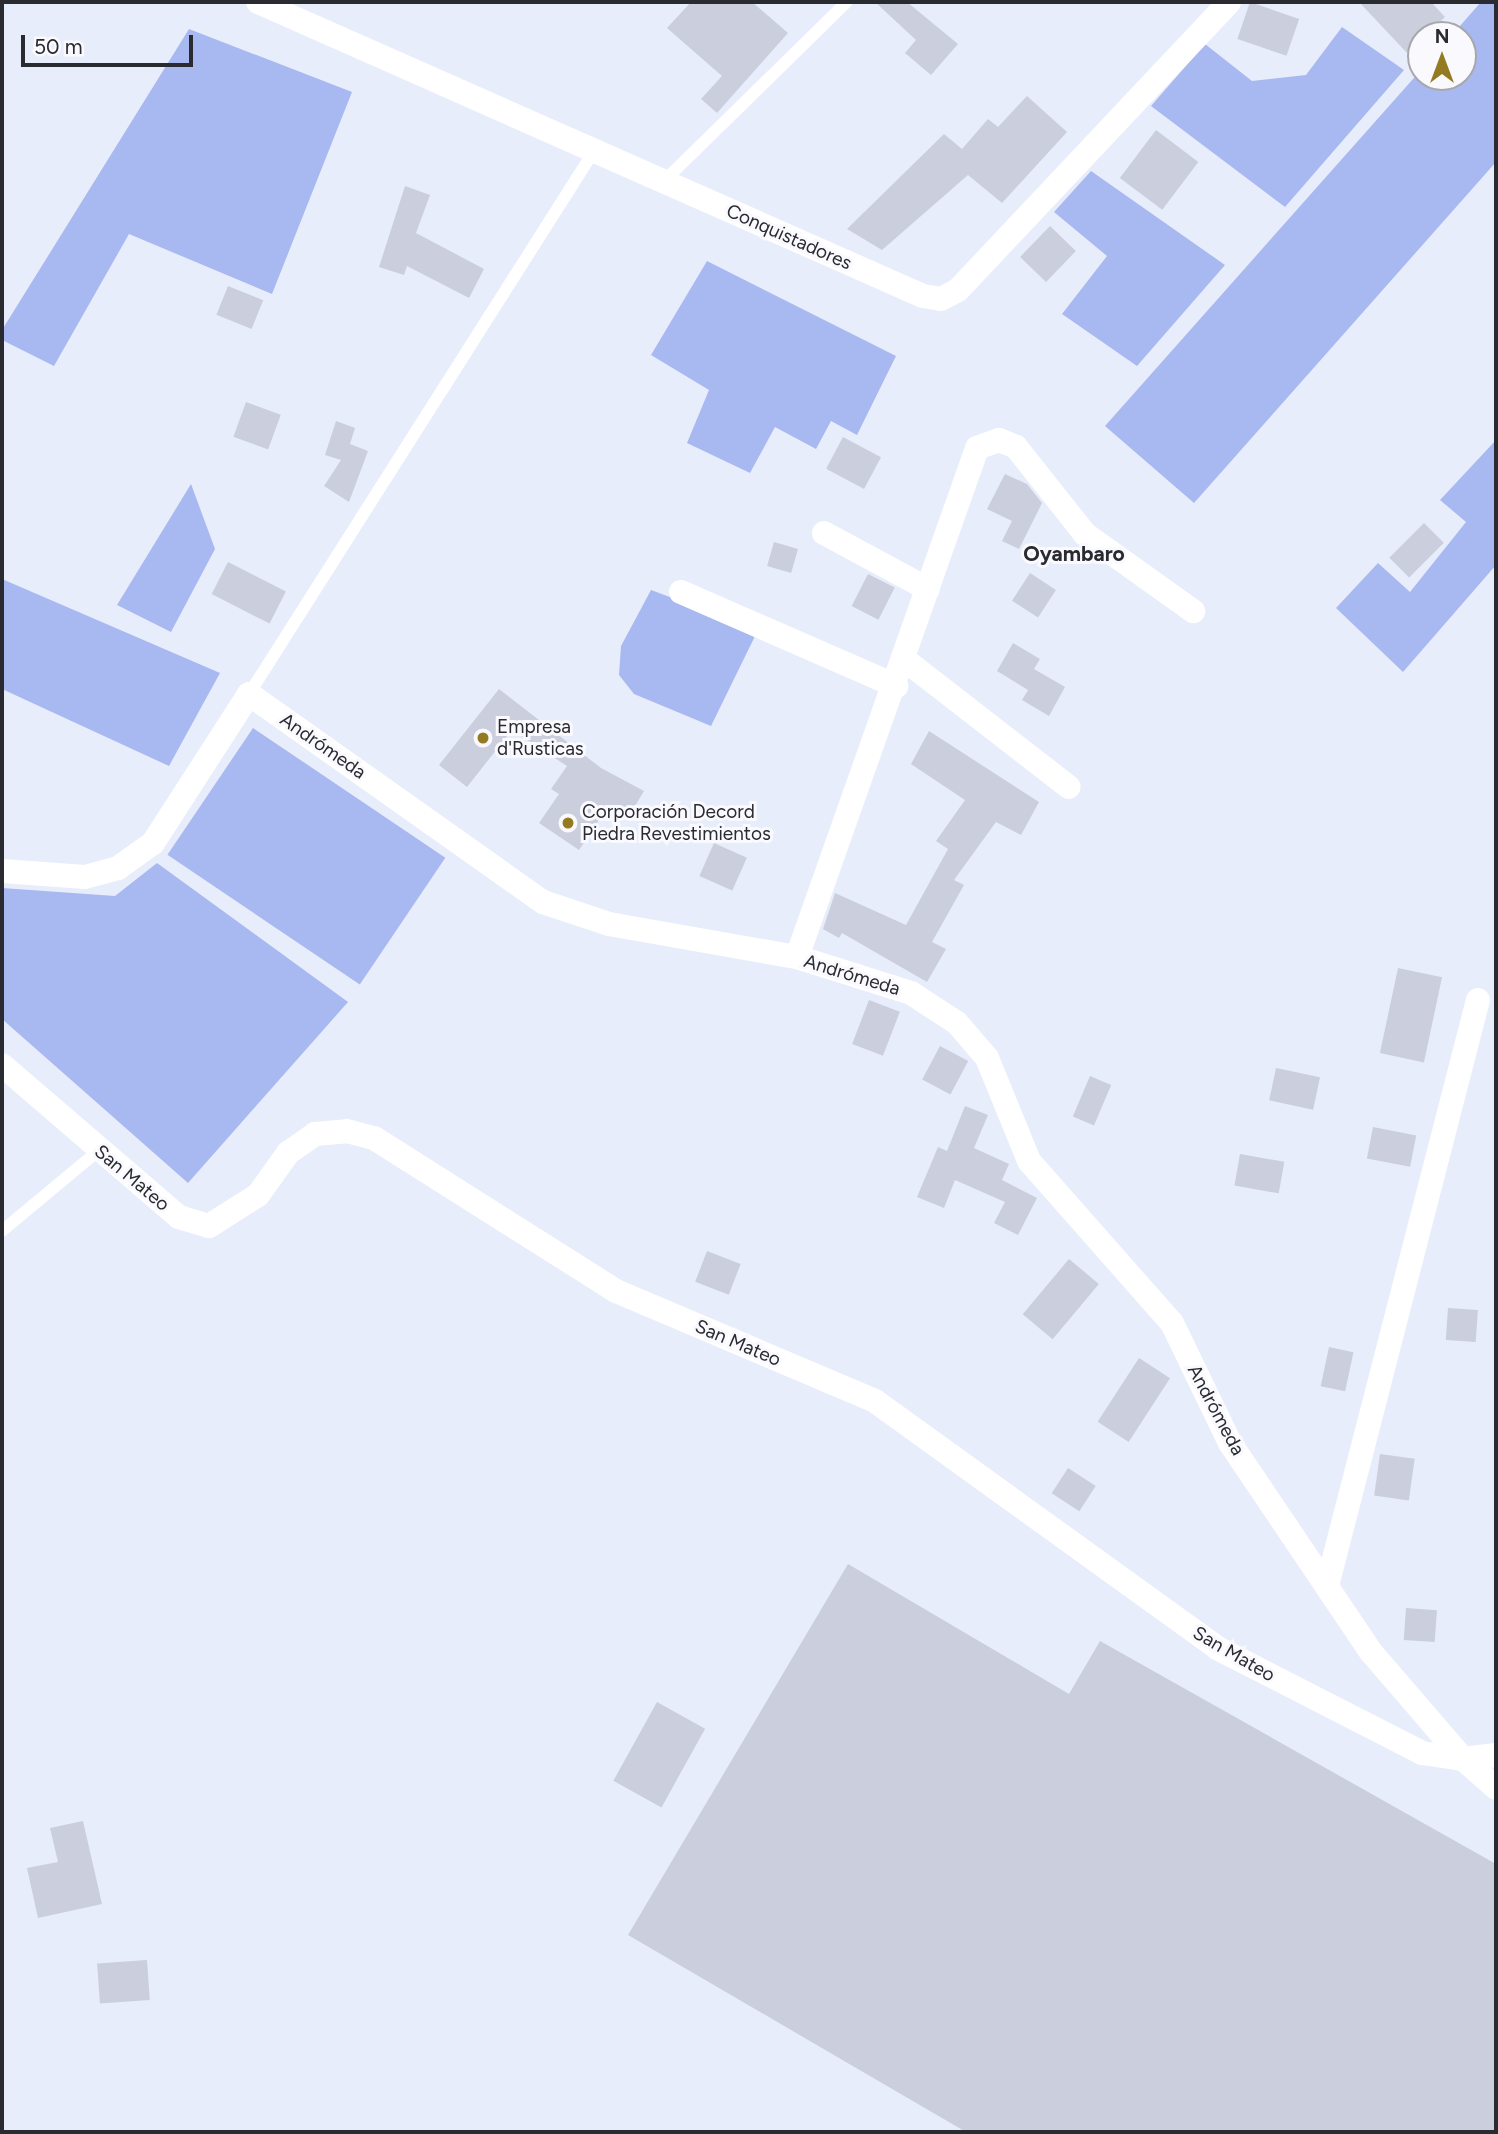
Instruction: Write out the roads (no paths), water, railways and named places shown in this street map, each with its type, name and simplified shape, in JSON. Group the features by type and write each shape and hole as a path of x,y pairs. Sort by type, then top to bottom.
{"street":[{"name":"Conquistadores","path":"258,2 923,296 941,299 958,290 1229,2"},
{"path":"797,957 905,660 977,448 999,440 1016,447 1086,534 1193,611"},
{"path":"824,533 928,589"},
{"path":"681,592 896,685"},
{"path":"905,660 1069,787"},
{"path":"2,871 85,877 118,868 153,843 249,694"},
{"name":"Andrómeda","path":"249,694 543,902 609,924 797,957 911,993 957,1023 987,1058 1029,1161 1172,1323 1230,1443 1328,1582 1371,1651 1463,1759"},
{"path":"1328,1582 1478,1000"},
{"name":"San Mateo","path":"2,1065 179,1217 209,1226 258,1195 288,1153 315,1134 347,1131 373,1138 616,1291 876,1401 1217,1648 1422,1753 1463,1759 1496,1755"},
{"path":"1463,1759 1496,1788"}],"lane":[{"path":"663,181 846,3"},
{"path":"249,694 594,150"},
{"path":"2,1231 99,1151"}],"place":[{"name":"Empresa d'Rusticas","path":"483,738"},
{"name":"Corporación Decord Piedra Revestimientos","path":"568,823"}],"district":[{"name":"Oyambaro","path":"1074,554"}]}
